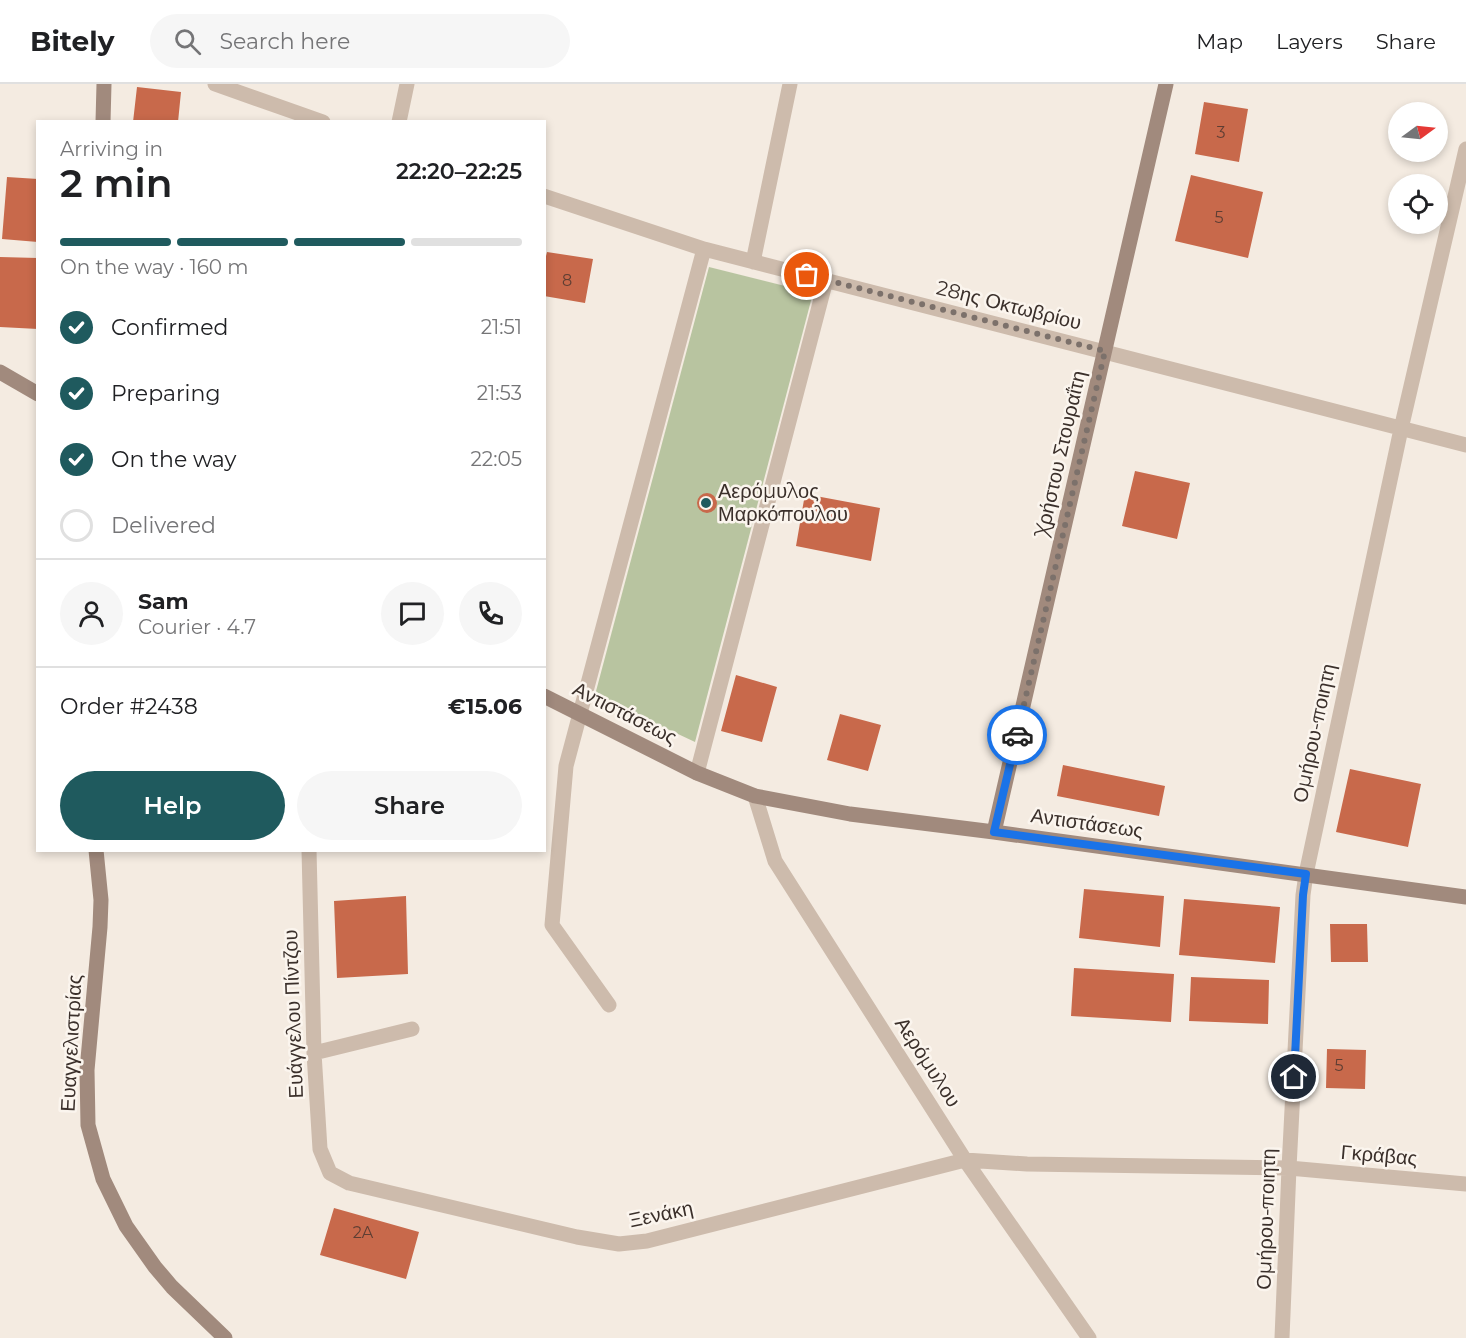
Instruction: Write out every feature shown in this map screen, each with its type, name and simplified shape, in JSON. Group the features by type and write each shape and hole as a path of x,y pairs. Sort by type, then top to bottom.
{"street":[{"path":"103,120 104,84"},
{"path":"215,84 317,120"},
{"path":"399,120 407,84"},
{"path":"753,262 790,84"},
{"name":"Χρήστου Στουραΐτη","path":"994,832 1166,84"},
{"name":"Ομήρου-ποιητη","path":"1282,1338 1303,895 1306,874 1401,429 1466,148"},
{"name":"28ης Οκτωβρίου","path":"546,197 704,249 1466,445"},
{"path":"609,1005 552,925 566,766 704,249"},
{"path":"697,773 826,280"},
{"path":"0,372 36,393"},
{"name":"Αντιστάσεως","path":"546,697 697,773 755,796 850,814 1466,897"},
{"name":"Αερόμυλου","path":"755,796 775,861 965,1160 1089,1338"},
{"name":"Ευαγγελιστρίας","path":"96,852 100,891 100,927 87,1070 88,1125 103,1179 126,1226 166,1281 225,1338"},
{"name":"Ευάγγελου Πίντζου","path":"309,852 314,1053 320,1149 330,1173"},
{"path":"314,1053 412,1029"},
{"name":"Ξενάκη","path":"330,1173 349,1183 577,1237 619,1244 646,1241 965,1160 1027,1164 1289,1168"},
{"name":"Γκράβας","path":"1289,1168 1466,1184"}],"green space":[{"path":"709,267 813,293 695,742 595,695"}],"building":[{"path":"137,87 181,92 178,120 133,120"},
{"path":"1204,102 1248,109 1239,162 1195,154"},
{"path":"1191,175 1263,192 1248,258 1175,241"},
{"path":"7,177 36,179 36,242 2,239"},
{"path":"547,252 593,259 585,303 546,296"},
{"path":"0,257 36,258 36,329 0,327"},
{"path":"1135,471 1190,483 1177,539 1122,526"},
{"name":"Αερόμυλος Μαρκόπουλου","path":"703,493 711,493 717,499 717,507 711,513 703,513 697,507 697,499"},
{"path":"805,494 880,508 871,561 796,546"},
{"path":"736,675 777,687 762,742 721,731"},
{"path":"840,714 881,725 868,771 827,760"},
{"path":"1063,765 1165,786 1159,816 1057,796"},
{"path":"1350,769 1421,784 1408,847 1336,832"},
{"path":"1084,889 1164,896 1160,947 1079,938"},
{"path":"406,896 408,974 337,978 334,901"},
{"path":"1184,899 1280,907 1275,963 1179,955"},
{"path":"1330,924 1367,924 1368,962 1331,962"},
{"path":"1074,968 1174,974 1171,1022 1071,1016"},
{"path":"1191,977 1269,980 1268,1024 1189,1021"},
{"path":"1327,1049 1366,1050 1365,1089 1326,1088"},
{"path":"334,1208 419,1232 406,1279 320,1255"}],"way so far":[{"path":"807,275 1105,351 1017,735"}],"place":[{"name":"Αερόμυλος Μαρκόπουλου","path":"706,503"}],"route":[{"path":"1017,735 994,832 1306,874 1294,1077"}]}
